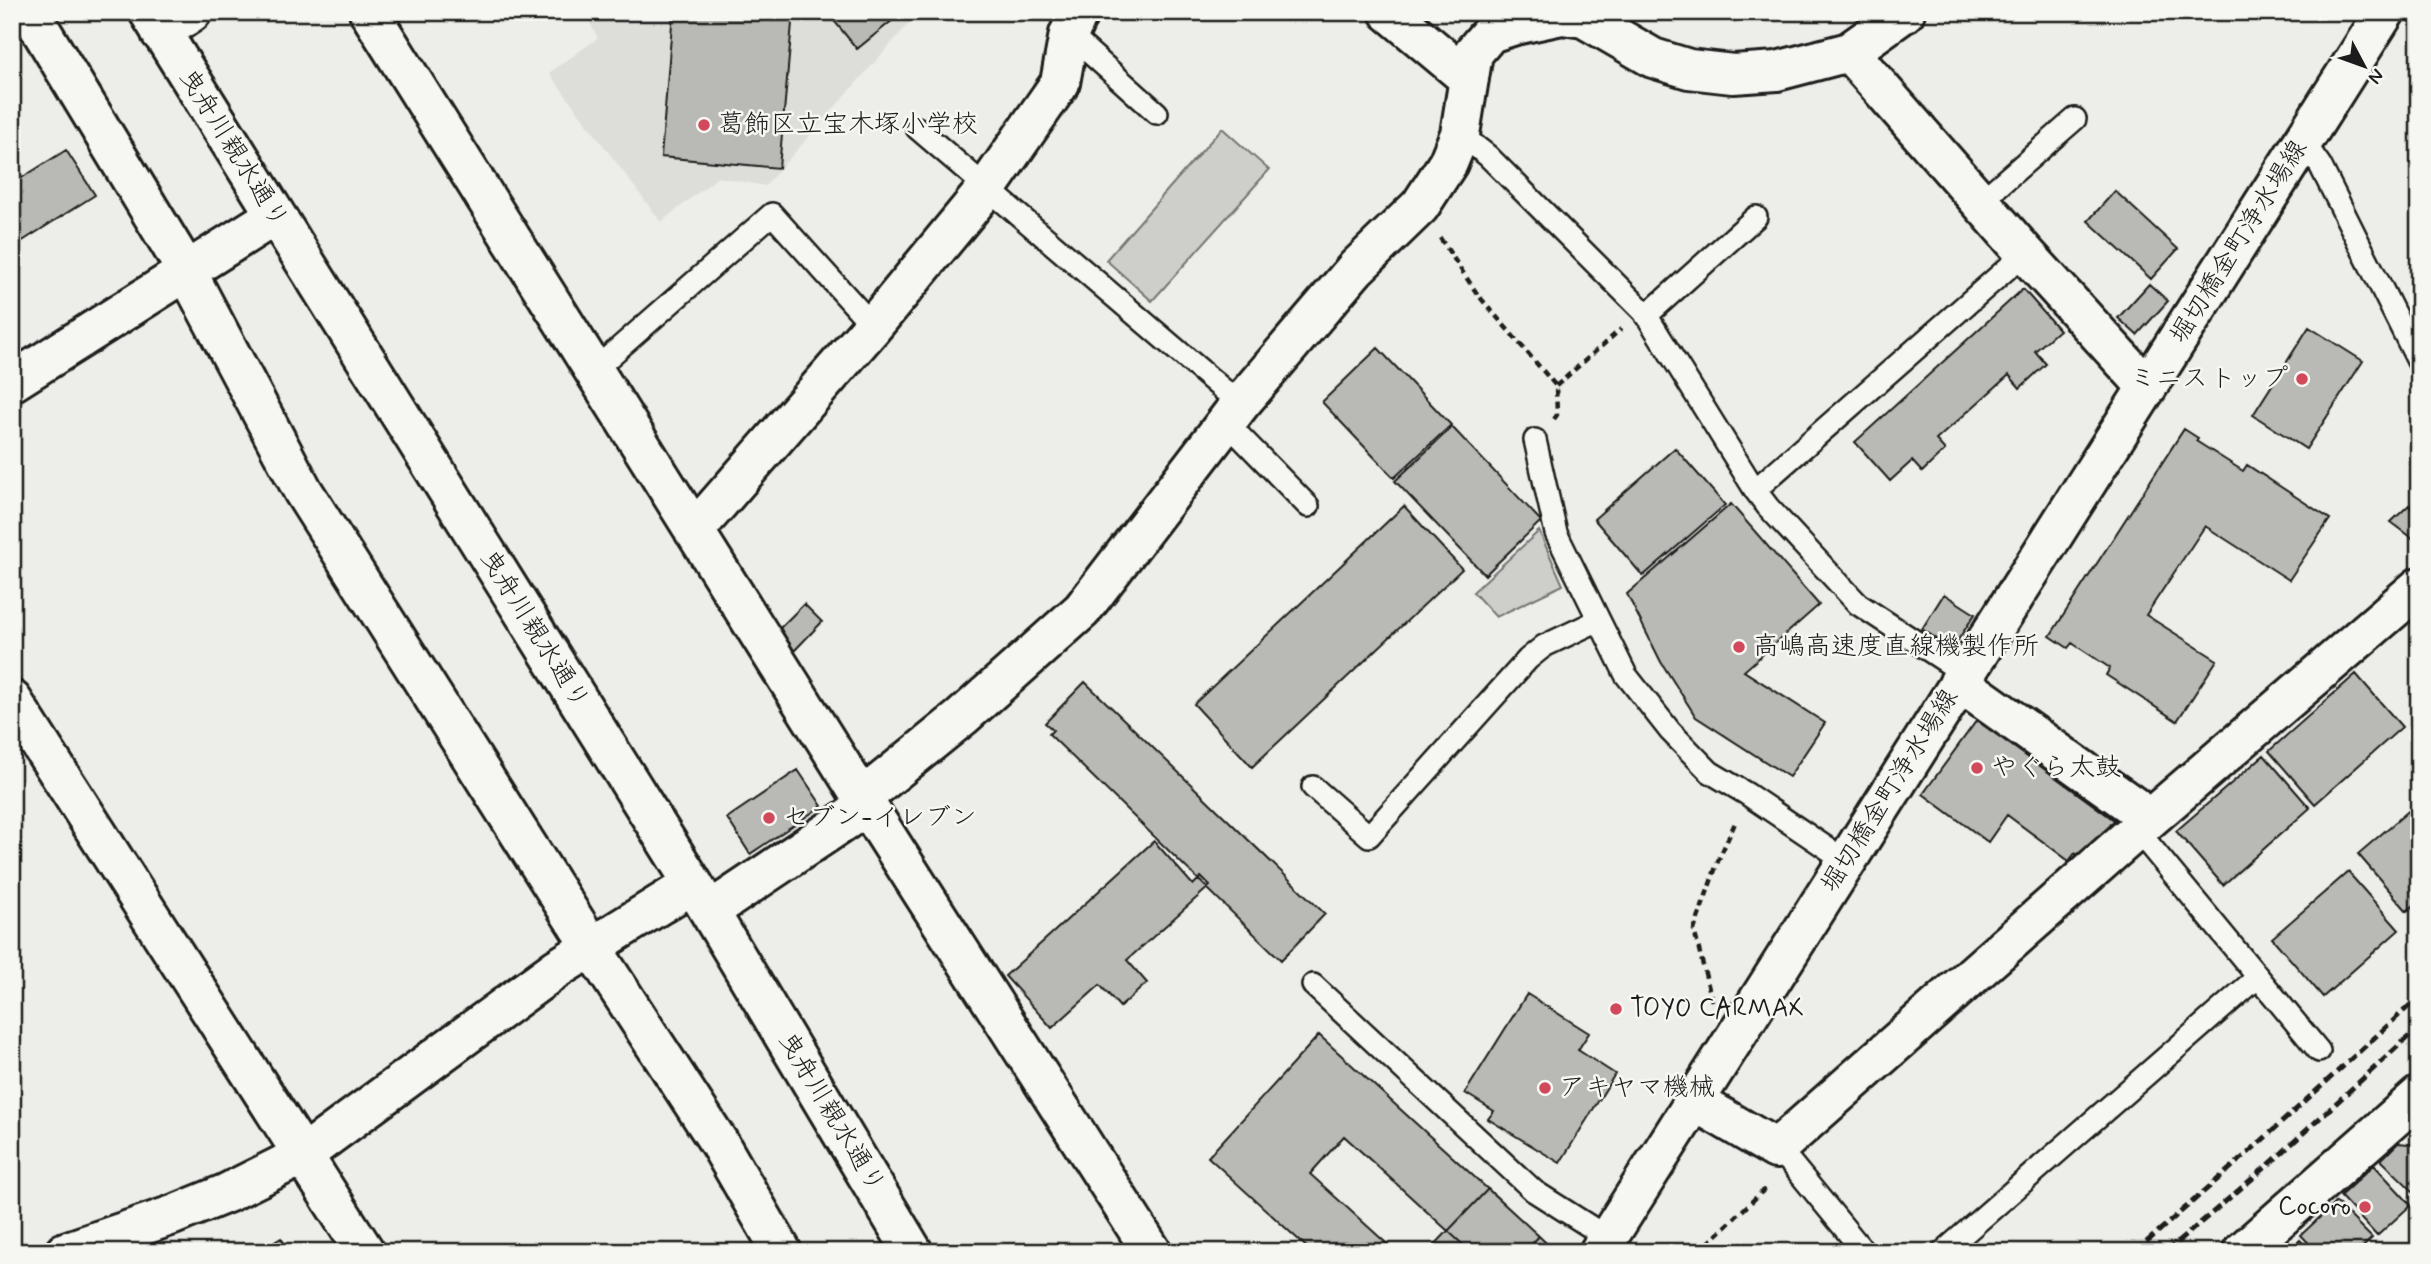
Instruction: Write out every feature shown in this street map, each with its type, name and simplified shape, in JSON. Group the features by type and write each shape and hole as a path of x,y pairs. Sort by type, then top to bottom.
{"street":[{"path":"30,12 186,270 303,491 592,948 719,1143 782,1252"},
{"path":"369,12 864,802 1152,1252"},
{"path":"1389,12 1469,79"},
{"path":"65,1252 184,1211 303,1155 556,969 592,948 701,897 864,802 1082,610 1233,413 1356,268 1420,206 1448,163 1460,134 1473,53 1490,33 1509,18 1562,15 1584,18 1653,58 1689,69 1733,74 1777,72 1849,52 1905,12"},
{"name":"堀切橋金町浄水場線","path":"1608,1247 1694,1101 2385,12"},
{"name":"曳舟川親水通り","path":"167,19 274,216 701,897 913,1252"},
{"path":"694,531 873,326 988,188 1060,83 1074,23"},
{"path":"1849,52 2147,387"},
{"path":"12,382 274,216"},
{"path":"1694,1101 1784,1156 2142,825 2419,587"},
{"path":"1962,678 2133,806 2142,825"},
{"path":"12,700 365,1252"},
{"path":"2242,1252 2417,1102"}],"lane":[{"path":"1074,23 1157,113"},
{"path":"1980,202 2075,119"},
{"path":"917,128 988,188 1233,413 1308,506"},
{"path":"1460,134 1488,156 1646,316 1768,507 1858,604 1962,678"},
{"path":"2302,141 2320,165 2419,363"},
{"path":"593,371 772,214 873,326"},
{"path":"1646,316 1756,217"},
{"path":"1755,490 2025,253"},
{"path":"1535,440 1556,533 1626,675 1670,731 1710,772 1846,861"},
{"path":"1314,787 1369,836 1528,659 1544,646 1599,620"},
{"path":"2142,825 2258,977 2319,1051"},
{"path":"1942,1252 2258,977"},
{"path":"1313,985 1534,1191 1608,1247"},
{"path":"1784,1156 1864,1252"}],"path":[{"path":"1420,206 1478,295 1556,386 1557,415 1535,440"},
{"path":"1556,386 1632,319 1646,316"},
{"path":"1735,1036 1716,1015 1694,930 1718,860 1747,794"},
{"path":"1699,1252 1784,1156"}],"shaded area":[{"name":"葛飾区立宝木塚小学校","path":"584,12 919,12 765,186 718,177 661,222 549,73 598,38"},
{"path":"1222,128 1269,170 1152,301 1106,260"},
{"path":"1539,531 1563,585 1496,617 1473,592"}],"building":[{"path":"673,12 793,12 779,168 661,157"},
{"path":"827,12 897,12 899,15 857,49"},
{"path":"66,150 95,195 13,247 12,184"},
{"path":"2115,191 2178,249 2151,279 2088,221"},
{"path":"2149,284 2168,301 2137,335 2118,318"},
{"path":"2023,289 2059,330 2035,351 2046,364 2020,388 2009,375 1936,440 1945,450 1922,472 1912,461 1890,481 1855,442"},
{"path":"2309,327 2363,361 2306,449 2253,415"},
{"path":"1378,348 1451,425 1394,478 1322,402"},
{"path":"1452,427 1541,521 1485,575 1395,481"},
{"path":"2184,429 2198,438 2196,441 2243,471 2247,465 2330,519 2289,580 2205,526 2146,615 2217,660 2177,721 2106,675 2110,668 2072,643 2068,648 2050,636"},
{"path":"1675,448 1725,505 1643,576 1594,519"},
{"path":"1731,504 1819,605 1744,671 1825,723 1789,777 1696,717 1661,662 1627,594"},
{"path":"2409,505 2414,511 2419,507 2419,543 2391,522"},
{"path":"1404,506 1462,569 1252,767 1194,704"},
{"path":"1944,594 1975,614 1952,649 1922,629"},
{"path":"804,604 822,622 794,651 780,628"},
{"path":"2356,674 2402,727 2315,804 2269,751"},
{"path":"1085,682 1325,914 1281,960 1049,734 1053,730 1045,723"},
{"path":"1977,720 2114,820 2085,860 2075,853 2069,861 2007,815 1988,842 1923,794"},
{"path":"2264,755 2310,808 2223,885 2176,831"},
{"path":"798,770 822,806 750,854 727,818"},
{"path":"2419,802 2419,901 2407,911 2358,854"},
{"path":"1154,841 1193,885 1201,877 1210,886 1127,960 1147,983 1120,1007 1100,985 1052,1028 1005,976"},
{"path":"2348,872 2399,930 2323,997 2272,938"},
{"path":"1527,994 1589,1033 1578,1050 1615,1074 1560,1163 1488,1119 1494,1111 1465,1093"},
{"path":"1319,1035 1539,1236 1525,1252 1471,1252 1344,1136 1310,1174 1396,1252 1312,1252 1208,1157"},
{"path":"2398,1143 2419,1145 2419,1197 2381,1160"},
{"path":"2374,1165 2411,1205 2377,1236 2340,1196"},
{"path":"1488,1189 1556,1252 1428,1252"},
{"path":"2336,1202 2372,1238 2358,1252 2317,1252 2301,1235"},
{"path":"281,1238 290,1252 258,1252"},
{"path":"2300,1240 2311,1252 2287,1252"}],"railway":[{"path":"2135,1252 2419,997"},
{"path":"2166,1252 2273,1161 2419,1027"}],"place":[{"name":"葛飾区立宝木塚小学校","path":"704,125"},
{"name":"ミニストップ","path":"2302,379"},
{"name":"高嶋高速度直線機製作所","path":"1739,647"},
{"name":"やぐら太鼓","path":"1977,768"},
{"name":"セブン-イレブン","path":"769,818"},
{"name":"TOYO CARMAX","path":"1616,1009"},
{"name":"アキヤマ機械","path":"1545,1088"},
{"name":"Cocoro","path":"2365,1207"}]}
